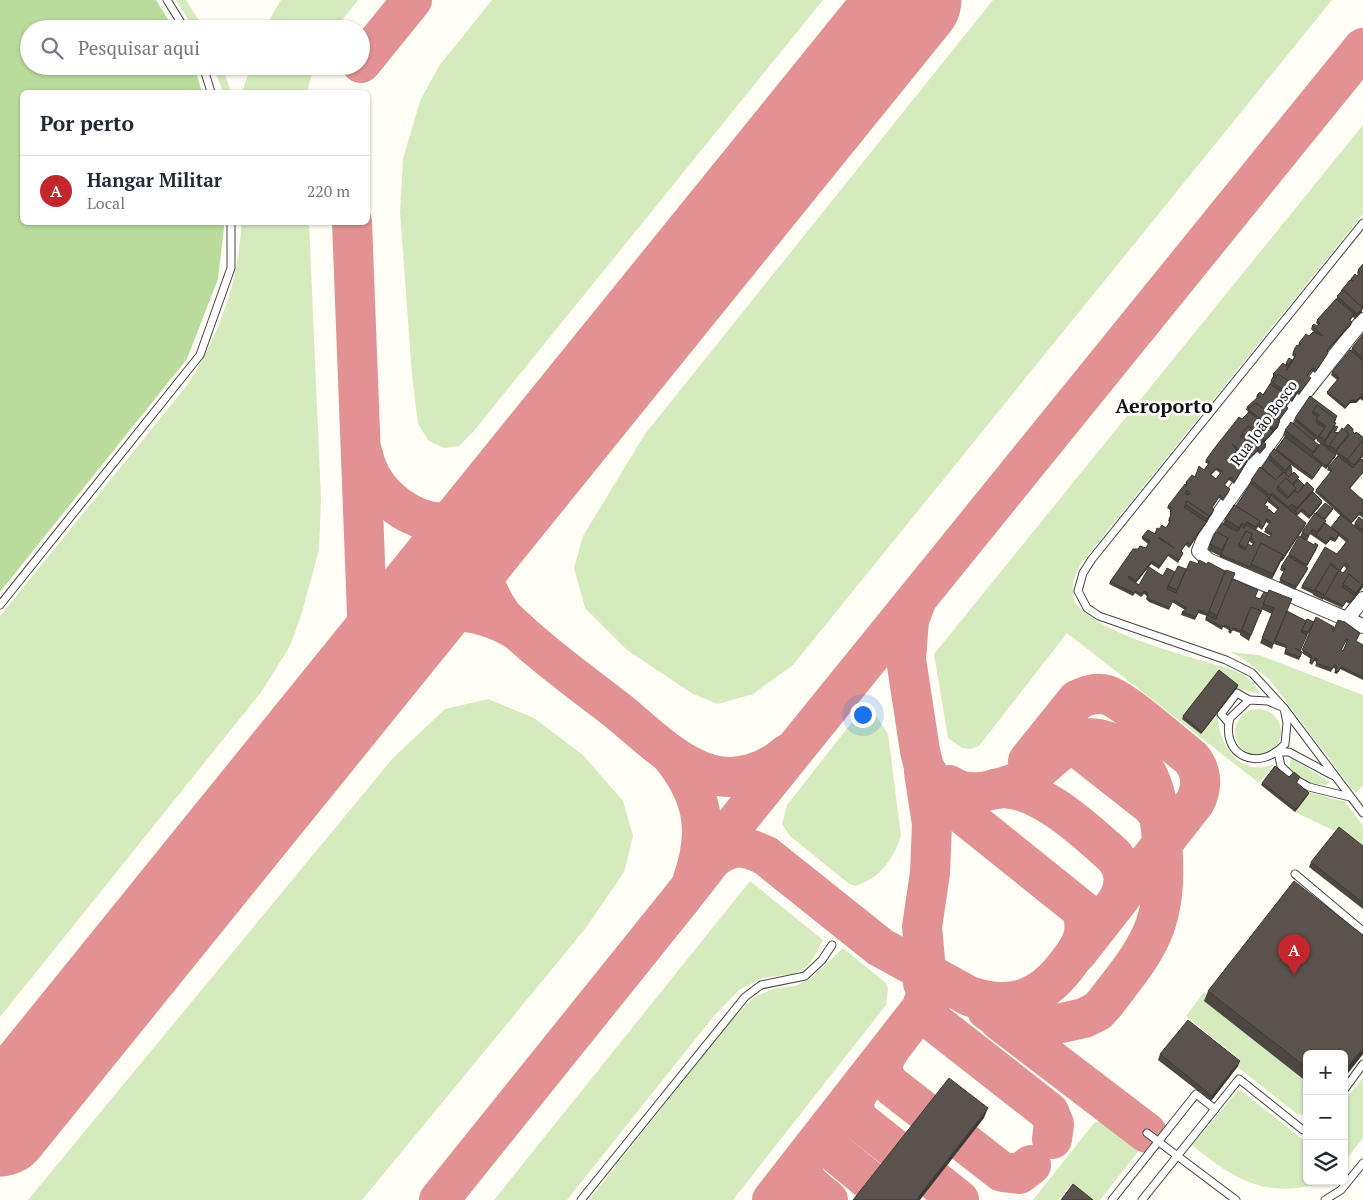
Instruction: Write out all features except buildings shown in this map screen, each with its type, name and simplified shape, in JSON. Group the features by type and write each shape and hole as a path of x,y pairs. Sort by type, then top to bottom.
{"street":[{"name":"Rua João Bosco","path":"1347,619 1208,560 1199,551 1207,531 1218,515 1304,394 1363,320"},
{"path":"1363,598 1347,619 1363,626"}],"lane":[{"path":"167,0 179,20"},
{"path":"206,75 210,90"},
{"path":"1363,223 1092,559 1083,573 1078,591 1087,608 1099,616 1226,660 1252,672 1284,708 1363,813"},
{"path":"0,605 200,355 231,268 231,225"},
{"path":"1284,708 1268,701 1248,700 1237,693 1221,714 1228,722 1229,736 1238,752 1249,759 1262,759 1278,752 1289,752 1334,776"},
{"path":"1228,722 1238,708 1248,700"},
{"path":"1278,752 1285,744 1287,733 1284,708"},
{"path":"1278,752 1281,766 1292,776"},
{"path":"1298,781 1309,787 1350,797"},
{"path":"1296,874 1362,929"},
{"path":"582,1200 745,997 761,985 805,976 822,960 832,945"},
{"path":"1348,1085 1363,1064"},
{"path":"1142,1200 1239,1080 1303,1130"},
{"path":"1112,1200 1196,1094 1215,1109"},
{"path":"1147,1133 1176,1157 1236,1200"},
{"path":"1325,1200 1342,1190 1363,1163"}],"green space":[{"path":"0,0 156,0 168,20 20,20 20,75 197,75 201,90 20,90 20,225 224,225 218,279 187,359 0,592"},
{"path":"176,0 186,0 198,20 188,20"},
{"path":"281,0 358,0 342,20 269,20"},
{"path":"492,0 823,0 473,432 459,446 444,448 429,441 418,424 412,375 400,212 403,159 420,101 439,66"},
{"path":"993,0 1332,0 793,665 753,694 718,704 693,694 627,650 585,608 574,568 583,536 645,434"},
{"path":"216,75 225,75 230,90 222,90"},
{"path":"248,75 312,75 308,90 243,90"},
{"path":"1363,125 1363,214 1079,566 1073,582 1074,601 1084,612 1098,622 1134,639 1230,669 1250,680 1260,694 1237,688 1218,713 1222,736 1226,746 1241,762 1251,767 1274,764 1259,783 1067,633 979,746 970,749 962,748 948,738 934,654"},
{"path":"241,225 309,225 321,499 319,550 301,616 290,646 262,691 0,1017 0,616 188,384 206,352 221,319 232,285 241,236"},
{"path":"1230,652 1259,655 1363,695 1363,786 1355,793 1269,679 1242,658"},
{"path":"488,699 534,718 583,755 623,801 633,836 624,872 585,929 362,1200 28,1200 393,758 445,709"},
{"path":"1263,709 1267,710 1277,719 1280,723 1280,741 1271,751 1263,755 1253,755 1245,751 1236,741 1235,727 1239,719 1249,710"},
{"path":"869,713 876,716 888,734 901,836 894,853 884,867 871,879 855,886 848,883 790,836 782,824 787,805 853,721 861,714"},
{"path":"1291,758 1330,782 1327,785 1316,784 1298,777 1289,770"},
{"path":"1302,790 1345,802 1363,826 1363,853 1337,832 1295,812 1308,795"},
{"path":"750,881 823,940 811,962 794,974 762,978 739,990 713,1017 567,1200 494,1200"},
{"path":"843,948 886,983 888,989 886,1005 733,1200 589,1200 733,1018 754,997 776,988 795,986 810,979"},
{"path":"1204,992 1303,1071 1303,1115 1297,1114 1235,1065 1239,1059 1186,1016"},
{"path":"1363,1078 1363,1138 1348,1157 1348,1140 1348,1096"},
{"path":"1239,1089 1303,1140 1303,1185 1311,1185 1288,1189 1271,1188 1255,1184 1239,1178 1224,1169 1192,1145"},
{"path":"1102,1120 1141,1148 1100,1200 1091,1200 1071,1184 1058,1200 1033,1200 1094,1123"}],"taxiway":[{"path":"370,52 412,0"},
{"path":"439,1200 681,899 713,858 738,820 1363,48"},
{"path":"352,225 368,640 362,672 353,691"},
{"path":"363,454 375,483 385,495 397,506 426,520 442,523 465,521 485,512 509,495"},
{"path":"516,488 495,520 488,536 482,566 485,582 492,599 503,617 516,630 661,747 696,769 719,776 740,776 760,771 779,761 787,754"},
{"path":"713,858 733,848 745,848 766,856 880,947 969,996 998,1002 1011,1002 1023,999 1046,987 1066,966 1076,953 1082,940 1085,926 1082,910 946,801 924,767 906,659 909,620 915,604"},
{"path":"361,682 402,633 421,619 434,614 448,611 477,614 517,630"},
{"path":"1028,761 1077,700 1088,695 1099,694 1115,699 1149,723 1191,758 1199,773 1200,784 1195,802 1077,953"},
{"path":"949,785 965,792 975,793 1008,786 1031,775 1070,744 1089,738 1099,739 1116,745 1130,753 1141,764 1154,791 1158,807 1163,872 1161,904 1155,926 1146,946 1106,1002 1098,1011 1084,1018 1057,1024 1002,1020 987,1010"},
{"path":"1066,743 1077,747 1152,806 1158,814"},
{"path":"670,754 690,784 700,813 702,828 701,844 693,879"},
{"path":"924,772 932,824 930,873 922,927 930,1015 934,1022 1049,1112 1054,1124 1052,1139"},
{"path":"995,789 1010,789 1043,800 1059,810 1114,856 1123,872 1123,883 1118,900"},
{"path":"772,1200 921,1009 927,993 923,983"},
{"path":"999,1020 1147,1133"},
{"path":"889,1051 884,1061 883,1070 886,1079 893,1087 1002,1172 1019,1174 1031,1165"},
{"path":"861,1087 853,1102 857,1119 959,1200"},
{"path":"834,1122 828,1137 832,1150 893,1200"},
{"path":"807,1156 804,1163 804,1176 828,1200"}],"runway":[{"path":"0,1126 911,0"}],"place":[{"name":"Hangar Militar","path":"1294,975"}],"district":[{"name":"Aeroporto","path":"1164,406"}]}
